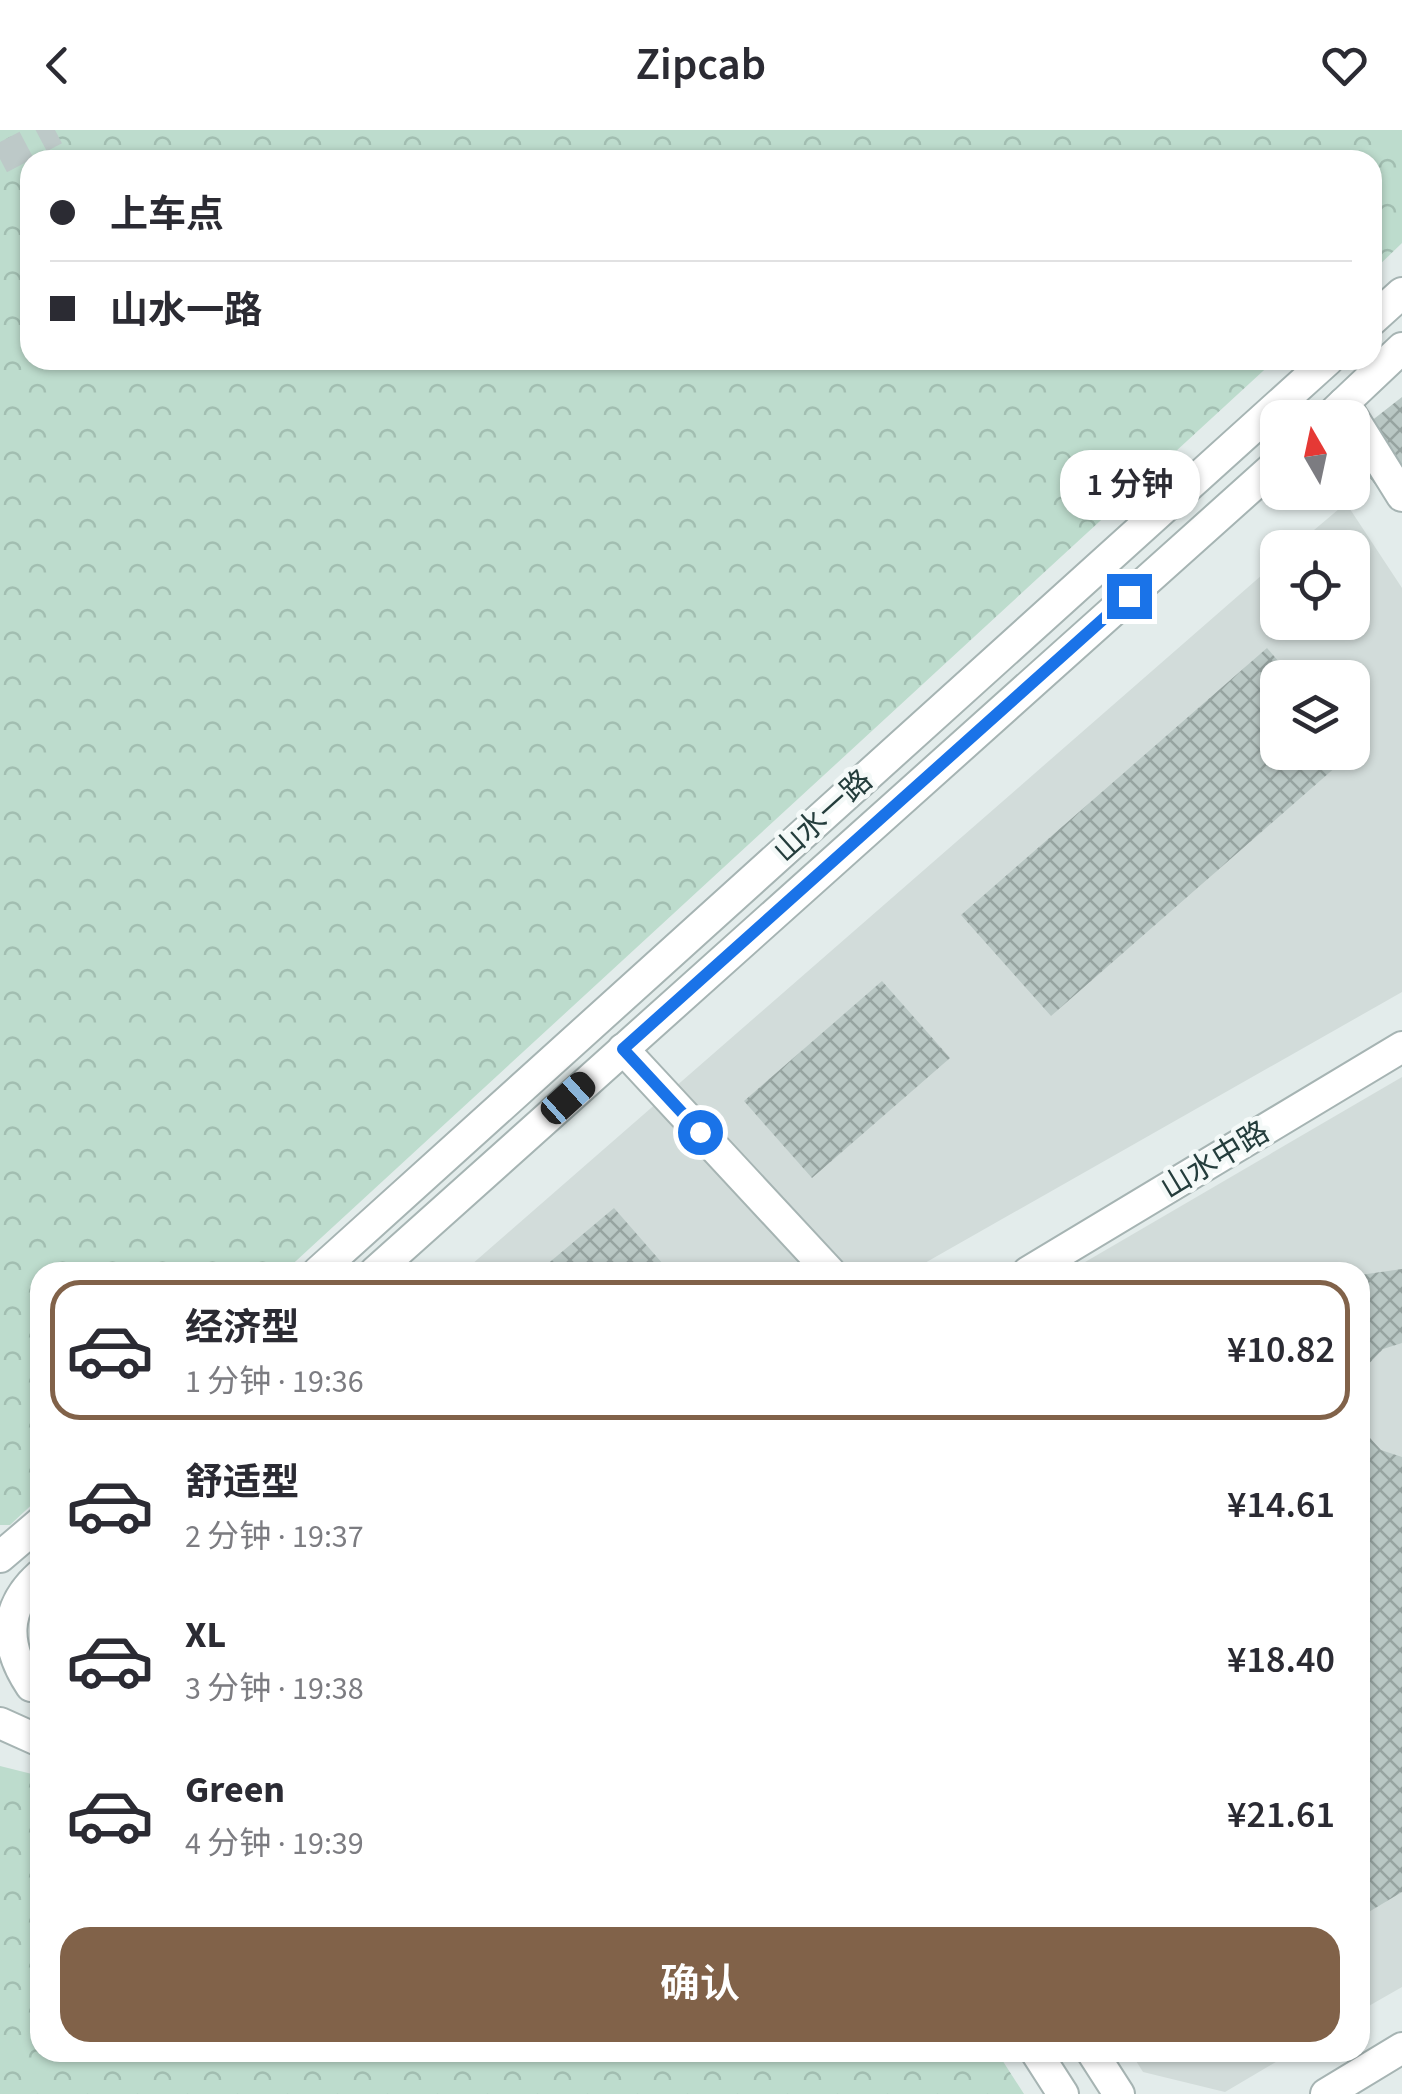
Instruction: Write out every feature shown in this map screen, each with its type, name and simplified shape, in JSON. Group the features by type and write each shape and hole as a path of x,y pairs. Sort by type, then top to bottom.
{"street":[{"path":"1382,311 1402,293"},
{"path":"1382,367 1402,348"},
{"name":"山水一路","path":"329,1262 1317,370"},
{"path":"1347,400 1379,370"},
{"path":"1370,454 1402,496"},
{"name":"山水一路","path":"386,1262 1260,479"},
{"name":"山水中路","path":"1045,1262 1402,1047"},
{"path":"623,1049 821,1262"},
{"path":"0,1557 30,1532"},
{"path":"30,1588 12,1610 9,1637 15,1662 30,1681"},
{"path":"0,1667 30,1684"},
{"path":"0,1722 30,1736"},
{"path":"1326,2094 1402,2048"},
{"path":"1042,2062 1063,2094"},
{"path":"1098,2062 1119,2094"}],"shaded area":[{"path":"1338,510 1351,510 1364,530 1314,530"},
{"path":"1370,539 1402,588 1402,992 927,1262 474,1262 1260,577 1260,640 1370,640"},
{"path":"1402,1077 1402,1987 1370,2005 1370,1262 1085,1262"},
{"path":"1137,2062 1276,2062 1225,2092 1143,2072"}],"green space":[{"path":"0,130 1402,130 1402,243 1382,262 1382,150 20,150 20,370 1264,370 295,1262 30,1262 30,1506 10,1525 0,1525"},
{"path":"0,1766 30,1774 30,2062 1003,2062 1024,2094 0,2094"}],"building":[{"path":"1402,397 1402,506 1396,510 1370,478 1370,422"},
{"path":"1267,648 1277,660 1260,660 1260,770 1332,770 1051,1016 961,915"},
{"path":"882,981 950,1058 812,1178 744,1101"},
{"path":"614,1208 661,1262 550,1262"},
{"path":"1402,1269 1402,1343 1383,1349 1370,1363 1370,1274"},
{"path":"1370,1438 1381,1450 1402,1457 1402,1892 1370,1911"}],"tunnel":[{"path":"0,159 55,130"}],"route":[{"path":"700,1132 623,1049 1129,596"}]}
